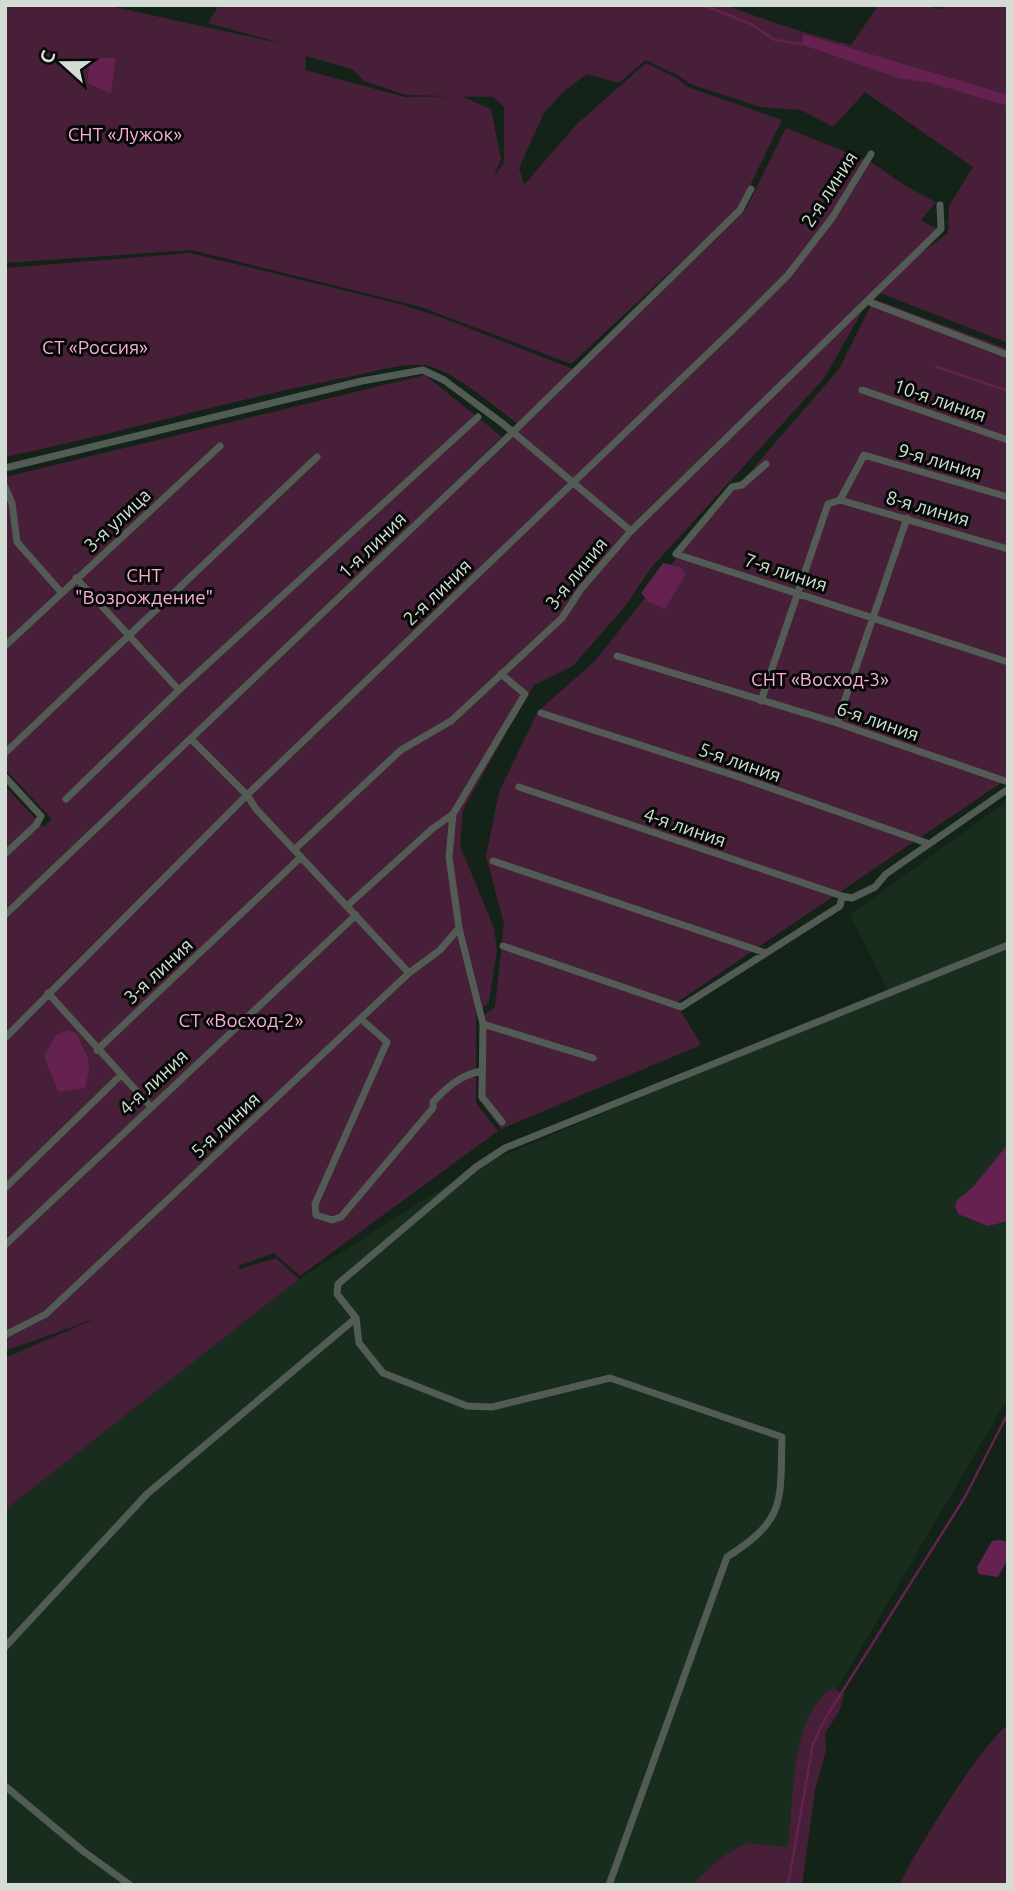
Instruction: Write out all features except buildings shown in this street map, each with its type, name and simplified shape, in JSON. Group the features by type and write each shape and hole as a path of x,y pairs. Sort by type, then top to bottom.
{"street":[{"name":"2-я линия","path":"5,1038 247,795 788,275 832,218 871,153"},
{"name":"1-я линия","path":"5,915 512,433 740,210 751,189"},
{"name":"3-я линия","path":"294,850 401,750 451,721 562,618 581,589 631,531 870,302 941,229 940,205"},
{"path":"870,302 1008,355"},
{"path":"5,468 423,370 444,380 631,531"},
{"name":"10-я линия","path":"862,390 1008,440"},
{"path":"66,799 180,690 478,417"},
{"name":"3-я улица","path":"5,646 219,446"},
{"name":"9-я линия","path":"840,500 864,455 1008,497"},
{"path":"5,753 317,457"},
{"name":"7-я линия","path":"766,464 742,485 732,487 676,554 1008,662"},
{"path":"5,487 12,503 17,542 61,592"},
{"path":"761,702 828,504 840,500"},
{"name":"8-я линия","path":"840,500 1008,549"},
{"path":"837,723 907,518"},
{"path":"76,578 180,690"},
{"name":"6-я линия","path":"617,656 837,723 1008,782"},
{"path":"347,906 432,829 453,814 525,694 501,674"},
{"name":"5-я линия","path":"541,713 739,777 927,843"},
{"path":"191,739 247,795 409,974"},
{"path":"5,777 41,816 36,825 5,854"},
{"name":"4-я линия","path":"519,787 842,896"},
{"path":"503,946 681,1007 840,906 842,896 852,898 875,887 886,874 927,843 1008,789"},
{"path":"453,814 449,857 459,928 483,1020 482,1097 502,1122"},
{"name":"3-я линия","path":"97,1050 301,857"},
{"path":"493,861 766,953"},
{"name":"4-я линия","path":"5,1245 356,915"},
{"name":"5-я линия","path":"5,1335 46,1314 409,974 440,950 459,928"},
{"path":"609,1885 727,1557 754,1540 780,1506 782,1437 610,1378 492,1407 467,1406 383,1373 359,1343 356,1318 337,1294 338,1284 476,1167 505,1148 1008,945"},
{"path":"48,993 150,1106"},
{"path":"361,1019 387,1042 315,1204 316,1215 324,1219 341,1217 433,1108 433,1102 439,1095 458,1079 481,1070"},
{"path":"483,1020 593,1058"},
{"path":"5,1188 121,1075"},
{"path":"5,1647 148,1494 356,1318"},
{"path":"5,1786 83,1851 130,1885"}],"shaded area":[{"path":"803,34 1008,95 1008,106 931,83 899,78 803,45"},
{"path":"90,58 116,58 111,93 87,83"},
{"path":"663,563 680,567 686,574 665,609 649,602 641,593"},
{"path":"1008,800 1008,1398 840,1684 806,1748 787,1885 5,1885 5,1510 299,1279 476,1167 889,992 850,915"},
{"path":"67,1030 76,1033 88,1059 89,1070 85,1088 58,1092 44,1055 56,1035"},
{"path":"1008,1144 1008,1221 988,1226 958,1214 955,1206 957,1200 973,1187"},
{"path":"992,1541 1008,1542 1008,1559 998,1577 978,1574 977,1567"}],"green space":[{"path":"5,5 105,5 284,44 208,23 219,5 725,5 803,32 851,45 878,6 924,5 939,9 953,5 1008,5 1008,343 880,293 902,271 868,301 825,377 651,568 626,605 573,666 534,685 463,810 460,846 494,928 497,950 489,1002 476,1014 476,1103 498,1131 300,1276 274,1253 238,1266 240,1269 276,1258 299,1279 5,1510 5,1358 97,1318 5,1351 5,920 746,209 786,128 871,162 904,185 936,202 921,220 942,232 920,254 948,233 949,206 973,167 865,92 833,127 801,110 760,107 690,84 646,60 619,83 587,74 563,92 544,113 519,168 524,185 577,124 646,63 677,78 688,87 782,120 739,208 571,364 421,307 191,250 5,263","holes":["306,56 352,69 364,81 406,95 455,96 405,97 305,70","462,96 493,97 504,107 504,163 494,176 501,159 491,109"]},
{"name":"СТ «Россия»","path":"190,253 400,304 573,369 518,424 450,375 428,366 410,365 259,396 5,457 5,268"},
{"name":"СНТ «Восход-3»","path":"874,299 1008,349 1008,778 676,1003 701,1045 501,1129 478,1098 480,1018 495,1007 504,924 486,856 499,792 538,711 595,661 685,547 839,369"},
{"name":"СНТ \"Возрождение\"","path":"425,375 502,437 5,912 5,786 43,827 52,819 5,769 5,477"},
{"path":"833,1688 844,1695 839,1712 825,1733 826,1750 815,1790 802,1885 691,1885 723,1856 746,1843 788,1847 793,1783 801,1738 808,1717 819,1700"},
{"path":"1008,1725 1008,1885 899,1885 919,1848 966,1775 996,1736"}],"waterway":[{"path":"703,5 751,24 775,40 802,44"},
{"path":"937,367 1008,391"},
{"path":"788,1885 813,1744 825,1719 965,1497 1008,1413"}],"park label":[{"name":"СНТ «Лужок»","path":"125,134"},
{"name":"СТ «Восход-2»","path":"241,1020"}]}
